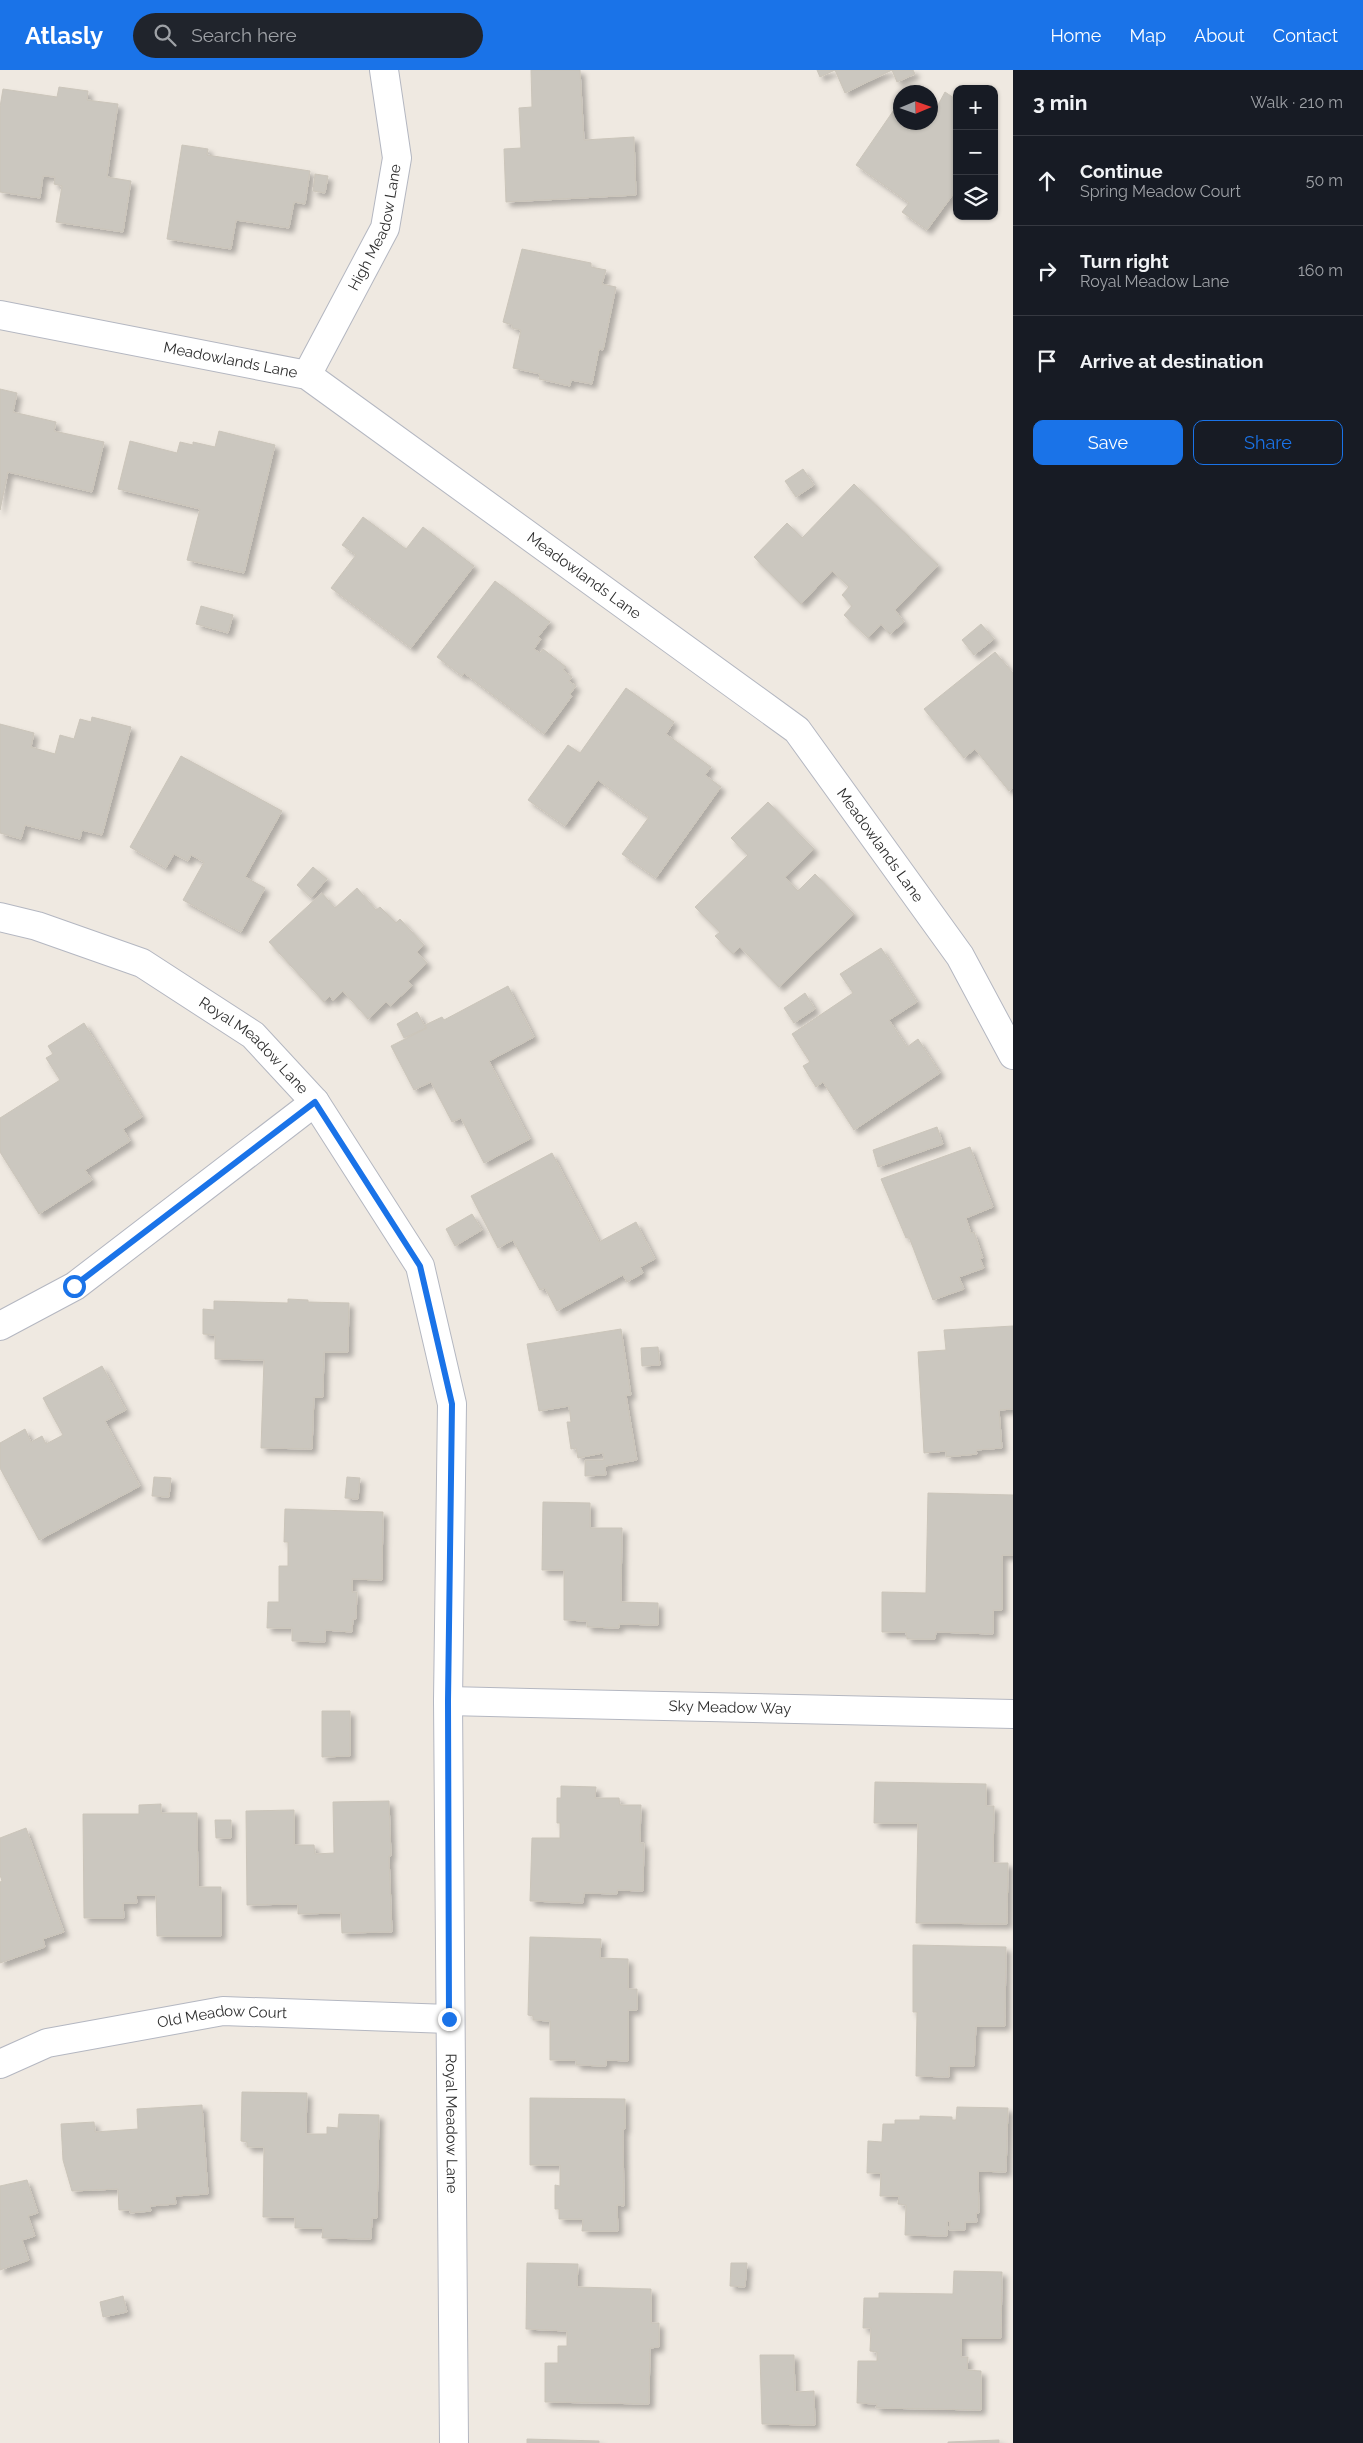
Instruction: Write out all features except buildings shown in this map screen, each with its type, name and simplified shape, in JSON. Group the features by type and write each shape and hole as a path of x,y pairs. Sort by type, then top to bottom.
{"street":[{"name":"High Meadow Lane","path":"307,374 385,228 397,158 384,70"},
{"name":"Meadowlands Lane","path":"0,315 307,374 797,730 960,956 1013,1056"},
{"name":"Royal Meadow Lane","path":"0,917 37,926 142,963 253,1035 315,1102 420,1266 452,1404 448,1701 449,2019 454,2443"},
{"path":"0,1326 74,1286 315,1102"},
{"name":"Sky Meadow Way","path":"448,1701 1013,1714"},
{"name":"Old Meadow Court","path":"0,2064 47,2043 223,2011 449,2019"}],"route":[{"path":"74,1286 315,1102 420,1266 452,1404 448,1701 449,2019"}]}
